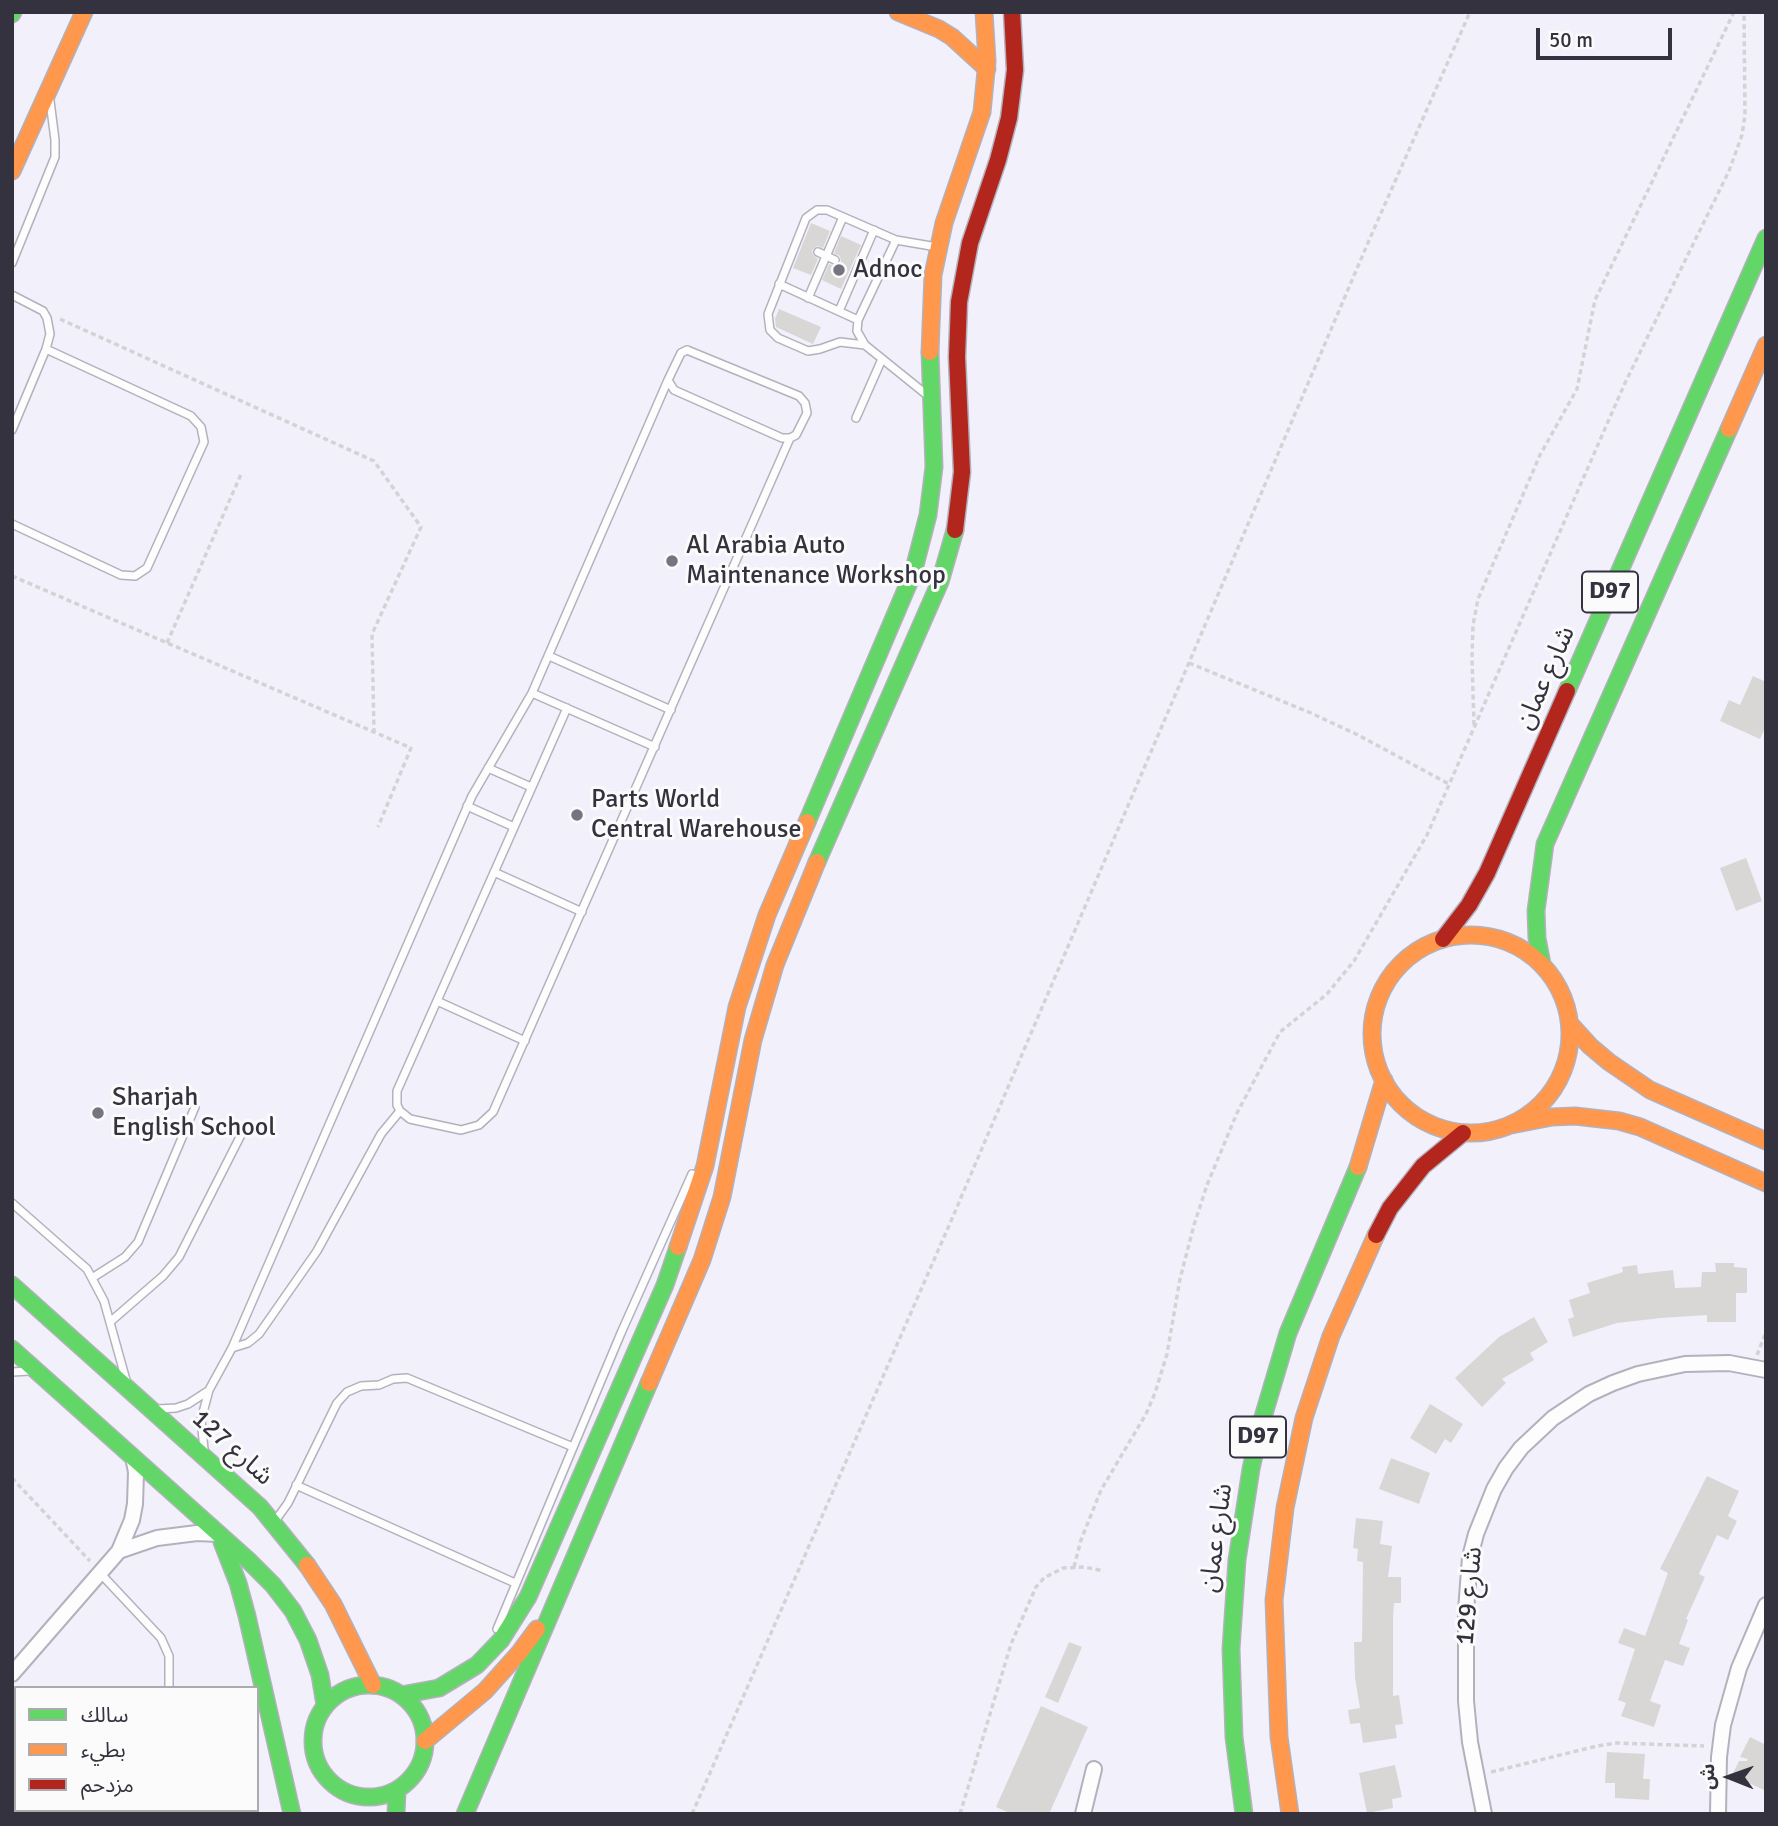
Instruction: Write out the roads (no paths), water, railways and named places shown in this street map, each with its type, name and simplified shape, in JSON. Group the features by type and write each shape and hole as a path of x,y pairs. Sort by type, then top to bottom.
{"street":[{"path":"12,171 84,12"},
{"path":"898,12 953,37 987,69"},
{"path":"401,1695 427,1692 451,1682 489,1653 512,1626 528,1597 646,1332 693,1206 710,1139 737,1007 767,915 902,602 919,554 932,491 934,443 929,322 933,275 951,200 982,112 987,69 984,12"},
{"path":"465,1814 702,1260 722,1197 753,1040 775,965 788,929 940,582 948,556 955,529 962,472 957,356 959,302 970,243 1009,118 1015,70 1012,12"},
{"name":"شارع عمان","path":"1443,939 1469,905 1487,873 1766,238"},
{"name":"D97","path":"1542,964 1536,911 1545,844 1766,345"},
{"path":"1511,1125 1532,1112 1550,1094 1562,1073 1569,1049 1570,1024 1565,1002 1556,982 1542,964 1525,951 1506,941 1486,936 1464,935 1443,939 1420,949 1401,964 1385,984 1376,1007 1372,1032 1375,1057 1384,1080 1398,1101 1417,1117 1439,1128 1463,1133 1488,1132 1552,1117 1575,1116 1619,1121 1640,1127 1766,1182"},
{"path":"1570,1024 1609,1062 1650,1090 1766,1141"},
{"name":"شارع عمان","path":"1244,1814 1234,1737 1230,1649 1237,1560 1251,1469 1289,1333 1354,1182 1384,1080"},
{"name":"D97","path":"1290,1814 1280,1748 1276,1691 1275,1600 1284,1508 1304,1418 1331,1336 1390,1208 1423,1166 1463,1133"},
{"name":"شارع 127","path":"12,1285 208,1459 274,1522 333,1604 373,1685"},
{"path":"12,1349 273,1585 293,1611 308,1640 320,1675 325,1705"},
{"name":"شارع 129","path":"1484,1814 1466,1701 1468,1581 1476,1534 1494,1489 1506,1468 1521,1448 1553,1418 1613,1382 1685,1364 1729,1363 1759,1368"},
{"path":"12,1674 119,1551 132,1520 135,1504 136,1472 132,1456"},
{"path":"119,1551 157,1538 197,1533 218,1534"},
{"path":"218,1534 229,1555 247,1616 292,1814"},
{"path":"425,1741 466,1709 503,1672 557,1597"},
{"path":"1718,1814 1723,1725 1732,1688 1766,1605"},
{"path":"373,1685 391,1689 401,1695 416,1710 423,1725 424,1756 418,1770 397,1790 382,1796 366,1798 350,1795 334,1786 322,1773 314,1756 312,1738 316,1720 325,1705 339,1693 355,1686 373,1685"},
{"path":"1083,1814 1094,1769"},
{"path":"396,1814 397,1790"},
{"path":"350,1795 358,1814"}],"lane":[{"path":"12,263 55,157 48,89"},
{"path":"865,345 840,342 808,351 778,338 771,330 768,320 779,284 798,244 806,218 813,212 827,210 896,240 938,247"},
{"path":"808,298 822,254 843,217"},
{"path":"839,312 854,268 874,230"},
{"path":"896,240 858,320 859,337 865,345 932,399"},
{"path":"822,254 835,260"},
{"path":"779,284 858,320"},
{"path":"12,295 43,311 50,334 12,430"},
{"path":"12,524 121,575 135,576 147,568 204,442 201,427 191,416 46,349"},
{"path":"208,1459 200,1430 202,1410 209,1390 232,1348 467,806 532,693 681,353 690,351 799,396 807,413 798,432 790,438 494,1112 479,1125 461,1130 410,1119 400,1111 397,1091 566,708"},
{"path":"856,418 882,359"},
{"path":"668,380 677,392 782,438 790,438"},
{"path":"549,656 671,710"},
{"path":"532,693 655,747"},
{"path":"488,768 531,788"},
{"path":"467,806 514,827"},
{"path":"494,872 582,912"},
{"path":"437,1001 525,1041"},
{"path":"92,1278 125,1257 138,1242 195,1107"},
{"path":"232,1348 248,1343 259,1334 317,1251 381,1134 400,1111"},
{"path":"110,1322 155,1283 179,1257 246,1125"},
{"path":"489,1653 515,1583 573,1447 677,1207 710,1139"},
{"path":"12,1203 87,1269 97,1286 110,1322 128,1387"},
{"path":"12,1372 38,1371"},
{"path":"274,1522 285,1510 341,1397 354,1388 379,1385 393,1379 412,1381 573,1447"},
{"path":"151,1408 176,1408 199,1398 209,1390"},
{"path":"296,1485 515,1583"},
{"path":"100,1573 161,1637 169,1656 169,1686"}],"place":[{"name":"Adnoc","path":"839,270"},
{"name":"Al Arabia Auto Maintenance Workshop","path":"672,561"},
{"name":"Parts World Central Warehouse","path":"577,815"},
{"name":"Sharjah English School","path":"98,1113"}]}
